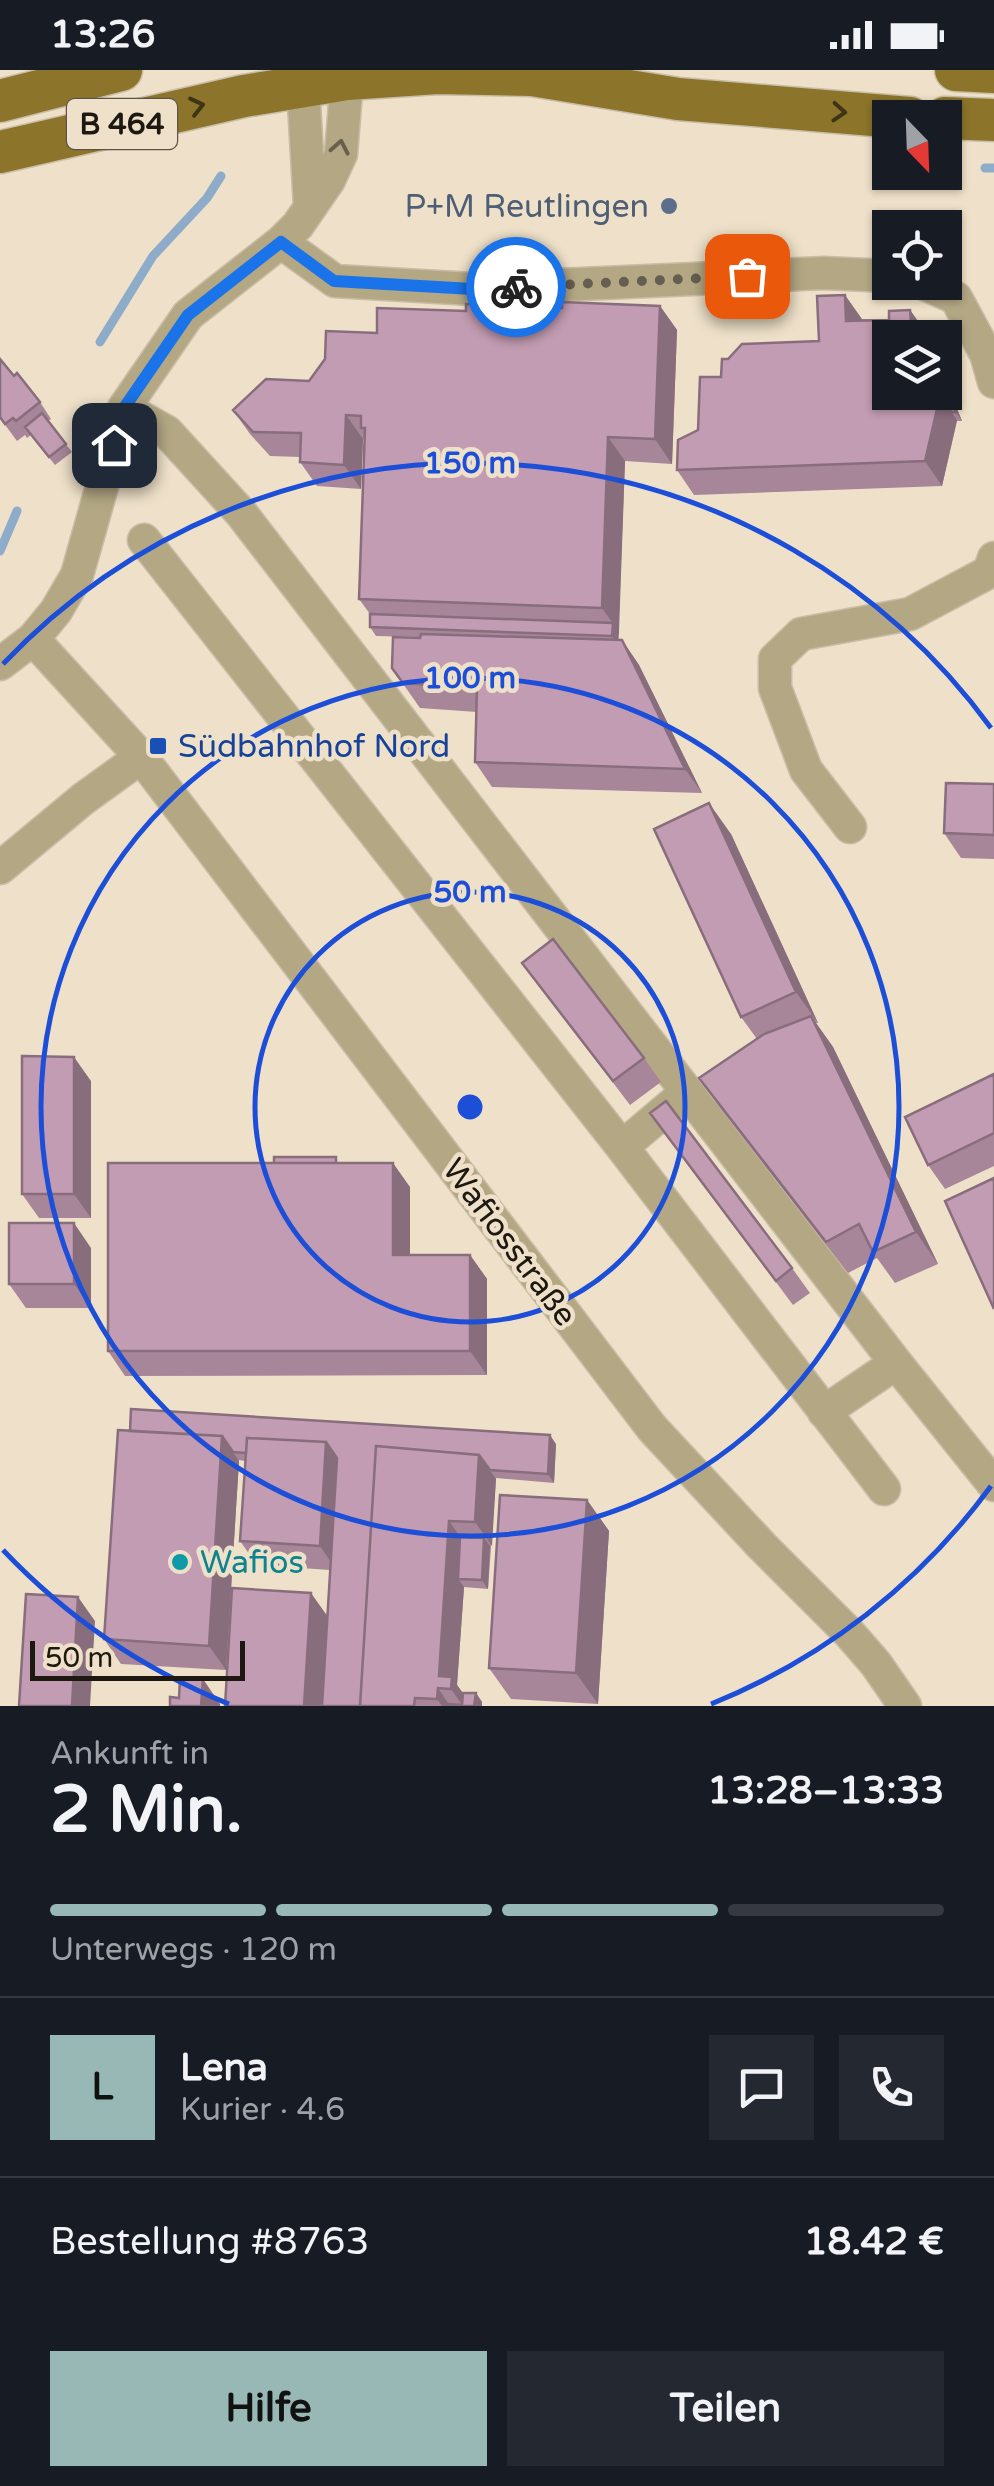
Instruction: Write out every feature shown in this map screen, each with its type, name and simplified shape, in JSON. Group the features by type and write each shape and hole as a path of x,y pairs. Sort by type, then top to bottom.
{"main road":[{"name":"B 464","path":"0,101 121,70"},
{"path":"956,70 994,72"},
{"name":"B 464","path":"0,152 244,96 302,78 347,75 532,75 678,99 872,115"},
{"path":"962,119 994,120"}],"street":[{"path":"0,664 33,639 56,611 77,575 124,408 188,315 281,242 330,180 341,154 347,75"},
{"path":"302,78 310,207"},
{"path":"281,242 334,281 472,289 824,273 872,275"},
{"path":"957,300 986,354 994,382"},
{"path":"124,408 167,432 241,512 994,1485"},
{"path":"144,540 622,1147 884,1488"},
{"path":"850,827 806,770 775,688 775,658 801,634 910,614 989,572 994,558"},
{"name":"Wafiosstraße","path":"33,639 141,756 652,1428 850,1633 905,1706"},
{"path":"0,868 83,798 141,756"},
{"path":"622,1147 688,1090"},
{"path":"824,1412 896,1363"}],"building":[{"path":"845,295 846,321 872,320 872,410 937,410 925,461 677,470 678,440 698,430 700,377 721,377 722,359 728,359 742,344 819,341 817,296"},
{"path":"562,302 660,306 655,439 608,437 602,608 359,599 365,428 361,428 361,416 346,415 344,465 300,462 301,433 253,432 233,410 266,379 309,381 325,359 326,331 377,333 377,308 466,311 466,304 562,308"},
{"path":"910,310 911,320 889,320 889,311"},
{"path":"0,359 40,402 16,421 13,418 5,424 0,417"},
{"path":"42,413 66,444 49,457 25,427"},
{"path":"370,614 613,623 612,636 370,627"},
{"path":"421,634 622,640 685,769 475,762 477,688 403,683 392,668 393,637 420,638"},
{"path":"946,783 994,784 994,835 944,833"},
{"path":"709,803 796,992 741,1017 654,829"},
{"path":"553,939 644,1058 613,1081 522,963"},
{"path":"811,1016 916,1232 873,1252 859,1224 826,1242 699,1078 764,1034"},
{"path":"22,1056 74,1057 74,1194 22,1194"},
{"path":"994,1074 994,1133 928,1165 905,1117"},
{"path":"666,1101 792,1268 776,1281 650,1113"},
{"path":"274,1157 336,1157 336,1163 274,1163"},
{"path":"108,1163 393,1163 393,1255 470,1255 470,1351 108,1351"},
{"path":"994,1178 994,1309 945,1201"},
{"path":"9,1223 74,1223 74,1284 9,1284"},
{"path":"131,1409 550,1435 548,1474 490,1470 479,1455 376,1446 360,1706 322,1706 337,1458 326,1442 247,1438 246,1453 233,1452 222,1436 130,1431"},
{"name":"Wafios","path":"118,1430 222,1436 209,1646 104,1639"},
{"path":"247,1438 326,1442 320,1546 240,1541"},
{"name":"Wafios","path":"376,1446 479,1455 475,1522 449,1521 439,1676 452,1677 451,1689 438,1688 437,1699 415,1698 414,1706 360,1706"},
{"path":"500,1495 587,1500 576,1673 489,1668"},
{"path":"460,1537 484,1538 482,1580 458,1579"},
{"path":"232,1588 311,1593 304,1706 225,1706"},
{"path":"26,1594 78,1597 72,1706 19,1706"},
{"path":"180,1678 203,1679 201,1706 170,1706 170,1697 179,1698"},
{"path":"463,1693 476,1693 474,1706 449,1706 462,1705"}],"waterway":[{"path":"985,168 994,168"},
{"path":"100,342 153,256 207,198 221,176"},
{"path":"0,551 17,511"}],"way so far":[{"path":"516,287 747,276"}],"place":[{"name":"P+M Reutlingen","path":"669,206"},
{"name":"Südbahnhof Nord","path":"158,746"},
{"name":"Wafios","path":"180,1562"}],"route":[{"path":"114,445 124,408 188,315 281,242 334,281 472,289 516,287"}]}
